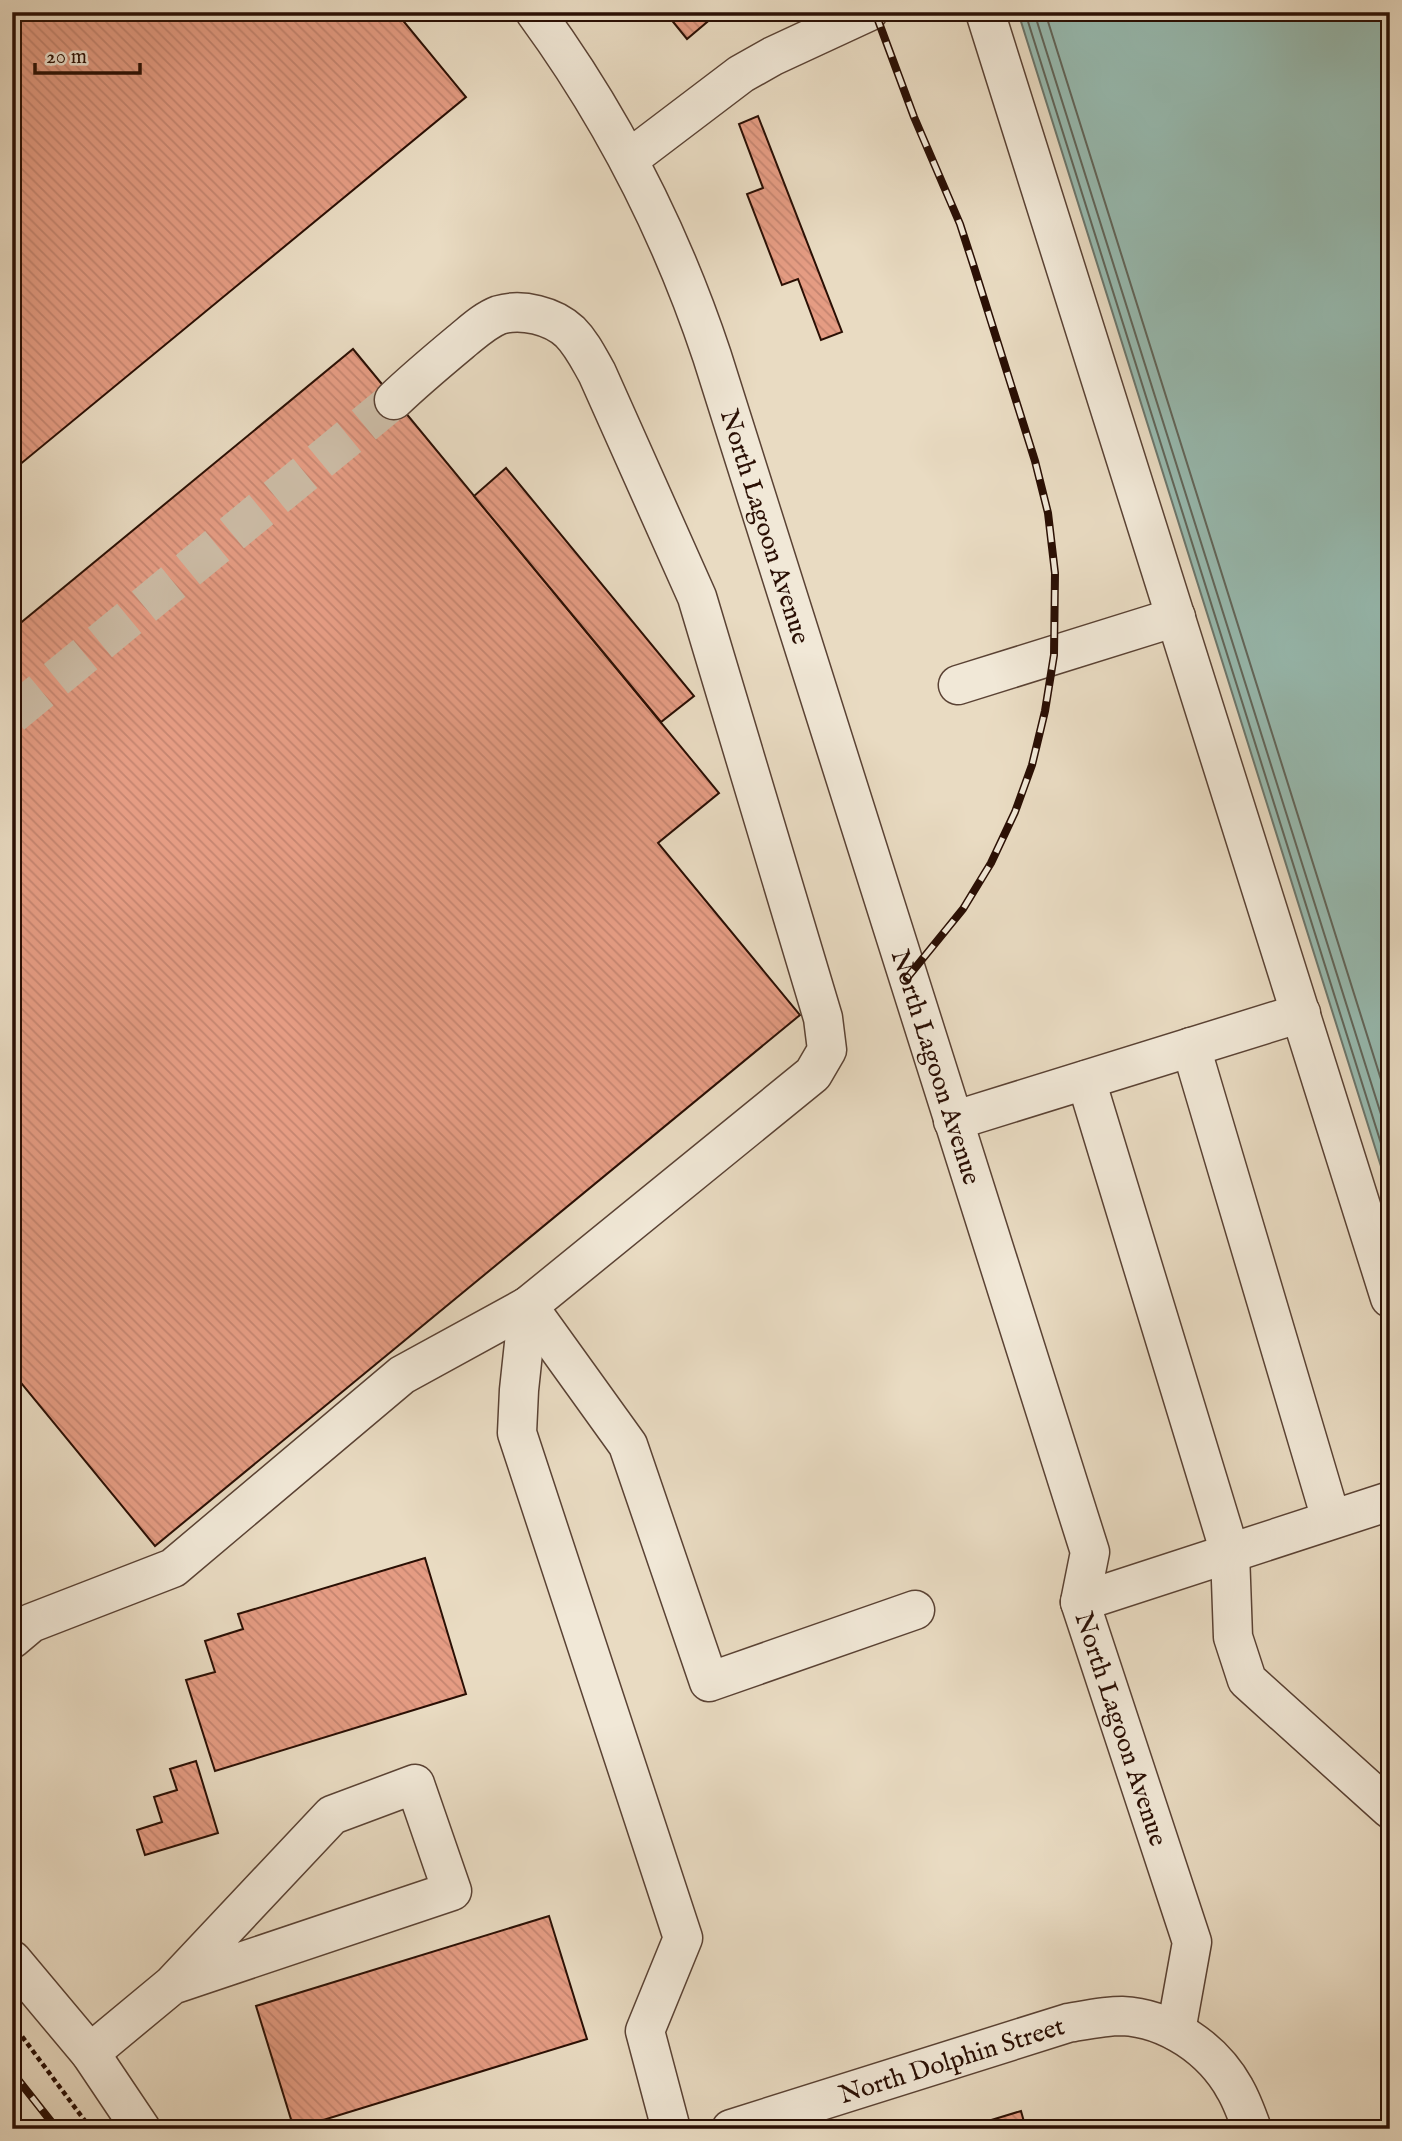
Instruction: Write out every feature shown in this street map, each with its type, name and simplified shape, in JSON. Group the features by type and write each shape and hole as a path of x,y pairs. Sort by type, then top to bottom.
{"street":[{"name":"North Lagoon Avenue","path":"535,12 585,86 629,159 674,254 699,316 1090,1552 1080,1602 1192,1942 1176,2031"},
{"path":"629,159 741,74 868,12"},
{"path":"985,12 1390,1298"},
{"path":"18,1621 173,1568 402,1376 528,1306 813,1074 827,1050 823,1018 697,597 585,351 570,332 553,320 511,312 485,322 394,400"},
{"path":"958,685 1176,617"},
{"path":"953,1121 1301,1013"},
{"path":"1191,1047 1331,1519"},
{"path":"1086,1080 1230,1553 1233,1637 1248,1680 1390,1809"},
{"path":"528,1306 628,1445 709,1682 915,1610"},
{"path":"528,1306 517,1433 683,1938 645,2031 671,2129"},
{"path":"1080,1602 1390,1501"},
{"path":"90,2053 172,1985 332,1815 415,1784 452,1891 172,1985"},
{"path":"12,1960 90,2053 141,2129"},
{"name":"North Dolphin Street","path":"731,2129 1069,2023 1122,2016 1149,2021 1176,2031"},
{"path":"1176,2031 1200,2047 1218,2066 1234,2088 1252,2129"}],"path":[{"path":"12,2023 91,2129"}],"water":[{"path":"1018,12 1390,12 1390,1195"}],"building":[{"path":"12,12 396,12 466,97 12,471"},
{"path":"665,12 719,12 687,39"},
{"path":"758,116 842,332 821,340 798,279 782,285 747,194 763,188 739,124"},
{"path":"353,349 719,793 658,843 800,1015 155,1546 12,1372 12,630"},
{"path":"506,468 694,696 661,722 474,496"},
{"path":"425,1558 466,1694 215,1771 186,1680 215,1672 205,1641 243,1629 238,1614"},
{"path":"196,1761 218,1833 145,1855 137,1830 162,1822 154,1797 177,1790 170,1769"},
{"path":"549,1916 587,2039 294,2129 256,2006"},
{"path":"1021,2111 1026,2129 976,2129 975,2125"}],"tunnel":[{"path":"12,715 394,400"}],"railway":[{"path":"875,12 914,117 960,224 973,264 1035,461 1048,513 1055,573 1054,655 1045,711 1032,765 1015,812 991,863 963,909 907,978"},
{"path":"12,2072 57,2129"}]}
